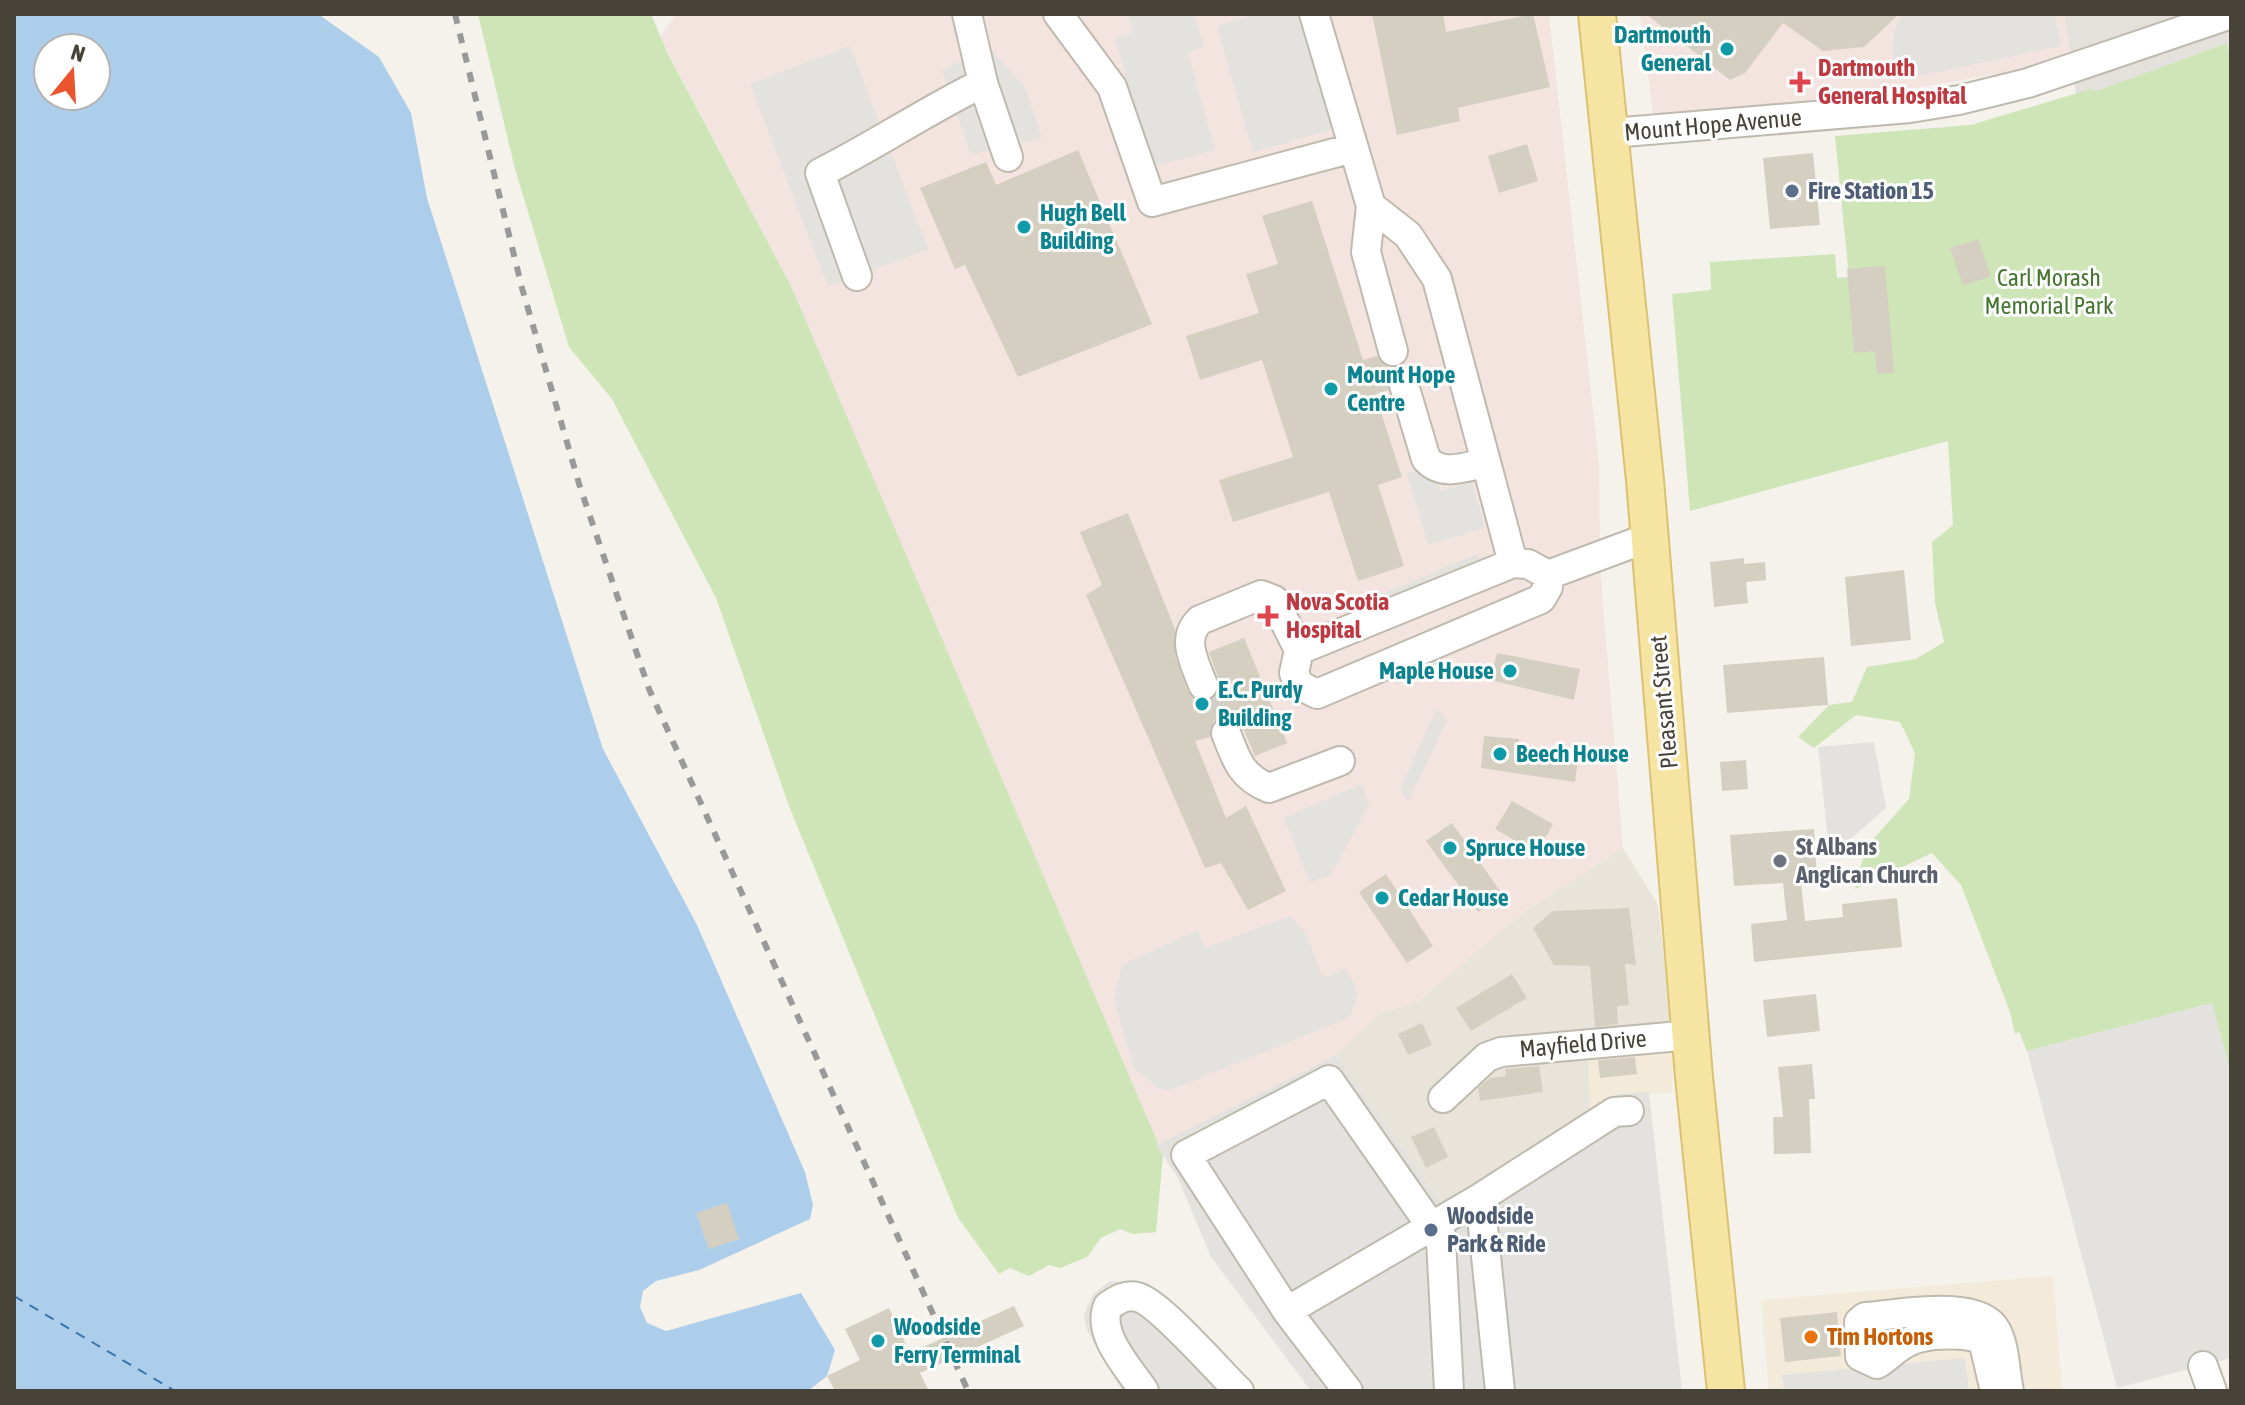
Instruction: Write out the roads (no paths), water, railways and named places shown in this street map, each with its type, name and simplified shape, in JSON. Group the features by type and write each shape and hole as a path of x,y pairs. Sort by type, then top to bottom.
{"main road":[{"name":"Pleasant Street","path":"1597,14 1612,133 1650,537 1691,1035 1726,1391"}],"street":[{"path":"967,14 983,83 1008,157"},
{"path":"1058,14 1112,87 1152,202 1353,148"},
{"path":"1314,14 1371,206 1366,252 1393,351"},
{"name":"Mount Hope Avenue","path":"1612,133 1910,108 1983,96 2231,14"},
{"path":"857,276 820,173 886,139 941,103 983,83"},
{"path":"1371,206 1408,235 1437,279 1513,563"},
{"path":"1404,385 1426,459 1434,467 1446,471 1485,463"},
{"path":"1299,650 1513,563 1528,564 1548,575 1650,537"},
{"path":"1203,685 1188,638 1192,627 1200,620 1261,595 1274,600 1299,650 1294,673 1299,685 1317,694 1541,599 1548,587 1548,575"},
{"path":"1226,733 1240,770 1253,781 1269,788 1340,761"},
{"name":"Mayfield Drive","path":"1443,1098 1487,1057 1501,1052 1691,1035"},
{"path":"1348,1391 1287,1311 1186,1155 1329,1080 1436,1224 1449,1391"},
{"path":"1287,1311 1480,1198 1614,1112 1629,1111"},
{"path":"1480,1198 1500,1391"},
{"path":"1144,1391 1111,1340 1104,1322 1108,1306 1122,1297 1139,1297 1156,1308 1239,1391"},
{"path":"1995,1391 1983,1340 1975,1336 1925,1337 1908,1341 1877,1364 1860,1356 1859,1322 1865,1317 1968,1310 1992,1324 1998,1334 2009,1391"}],"water":[{"path":"14,14 318,14 379,57 411,113 427,198 603,749 697,925 805,1172 813,1205 810,1219 699,1270 656,1281 643,1291 640,1307 647,1323 666,1331 801,1293 835,1350 827,1376 808,1391 14,1391"}],"tunnel":[{"path":"1203,685 1226,733"}],"railway":[{"path":"455,14 522,288 580,487 649,689 968,1391"}],"place":[{"name":"Dartmouth General","path":"1727,49"},
{"name":"Dartmouth General Hospital","path":"1800,82"},
{"name":"Fire Station 15","path":"1792,191"},
{"name":"Hugh Bell Building","path":"1024,227"},
{"name":"Mount Hope Centre","path":"1331,389"},
{"name":"Nova Scotia Hospital","path":"1268,616"},
{"name":"Maple House","path":"1510,671"},
{"name":"E.C. Purdy Building","path":"1202,704"},
{"name":"Beech House","path":"1500,754"},
{"name":"Spruce House","path":"1450,848"},
{"name":"St Albans Anglican Church","path":"1780,861"},
{"name":"Cedar House","path":"1382,898"},
{"name":"Woodside Park & Ride","path":"1431,1230"},
{"name":"Tim Hortons","path":"1811,1337"},
{"name":"Woodside Ferry Terminal","path":"878,1341"}],"park label":[{"name":"Carl Morash Memorial Park","path":"2049,292"}]}
